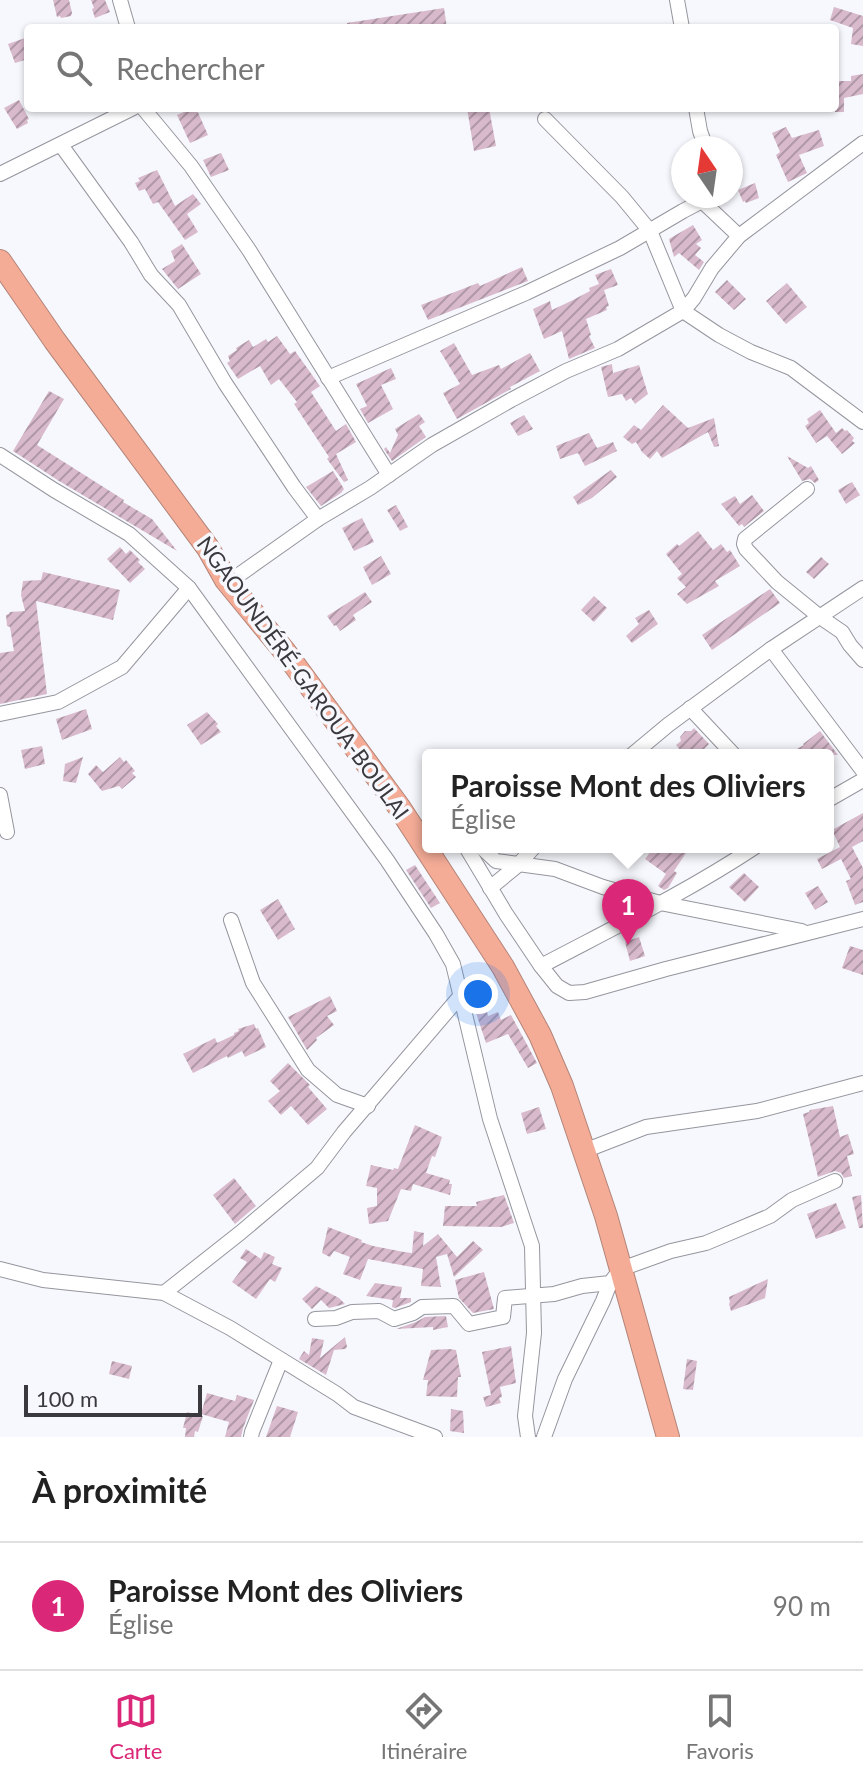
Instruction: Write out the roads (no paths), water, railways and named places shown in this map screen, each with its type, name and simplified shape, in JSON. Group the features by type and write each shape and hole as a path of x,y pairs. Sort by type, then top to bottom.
{"highway":[{"name":"NGAOUNDÉRÉ-GAROUA-BOULAI","path":"0,261 55,341 208,548 226,580 285,652 422,838"},
{"name":"NGAOUNDÉRÉ-GAROUA-BOULAI","path":"432,853 503,967 540,1035 562,1086 606,1216 616,1276 668,1437"}],"street":[{"path":"120,0 127,24"},
{"path":"677,0 681,24"},
{"path":"0,174 125,112"},
{"path":"146,112 191,166 241,238 389,475"},
{"path":"697,112 702,136"},
{"path":"545,119 622,197 650,231 683,311 751,352 791,368 863,422"},
{"path":"226,580 236,577 432,445 566,371 618,349 683,311 712,268 739,236 863,143"},
{"path":"61,145 151,275 179,305 225,383 318,519"},
{"path":"328,378 526,293 692,208"},
{"path":"716,208 739,236"},
{"path":"0,457 129,534 189,588 387,860 453,964 490,1119 532,1246 534,1333 525,1416 528,1437"},
{"path":"807,489 745,539 744,544 777,582 842,632 863,660"},
{"path":"0,714 58,702 122,667 189,588"},
{"path":"639,749 771,649 863,588"},
{"path":"771,649 863,771"},
{"path":"690,708 728,749"},
{"path":"834,797 863,780"},
{"path":"0,795 7,832"},
{"path":"470,853 541,966 557,986 569,993 585,992 863,919"},
{"path":"487,853 496,861 555,869 660,903 808,932"},
{"path":"490,888 529,853"},
{"path":"541,966 746,853"},
{"path":"231,920 253,983 308,1070 337,1095 368,1106"},
{"path":"164,1293 317,1168 462,994"},
{"path":"584,1151 646,1127 757,1111 863,1083"},
{"path":"315,1319 379,1311 394,1319 422,1307 454,1306 469,1324 503,1317 505,1298 554,1294 616,1276 671,1251 706,1243 770,1216 792,1200 835,1181"},
{"path":"0,1269 43,1280 164,1293 230,1328 354,1407 435,1437"},
{"path":"544,1437 565,1379 616,1276"},
{"path":"251,1437 281,1360"}],"place":[{"name":"Paroisse Mont des Oliviers","path":"628,945"}]}
